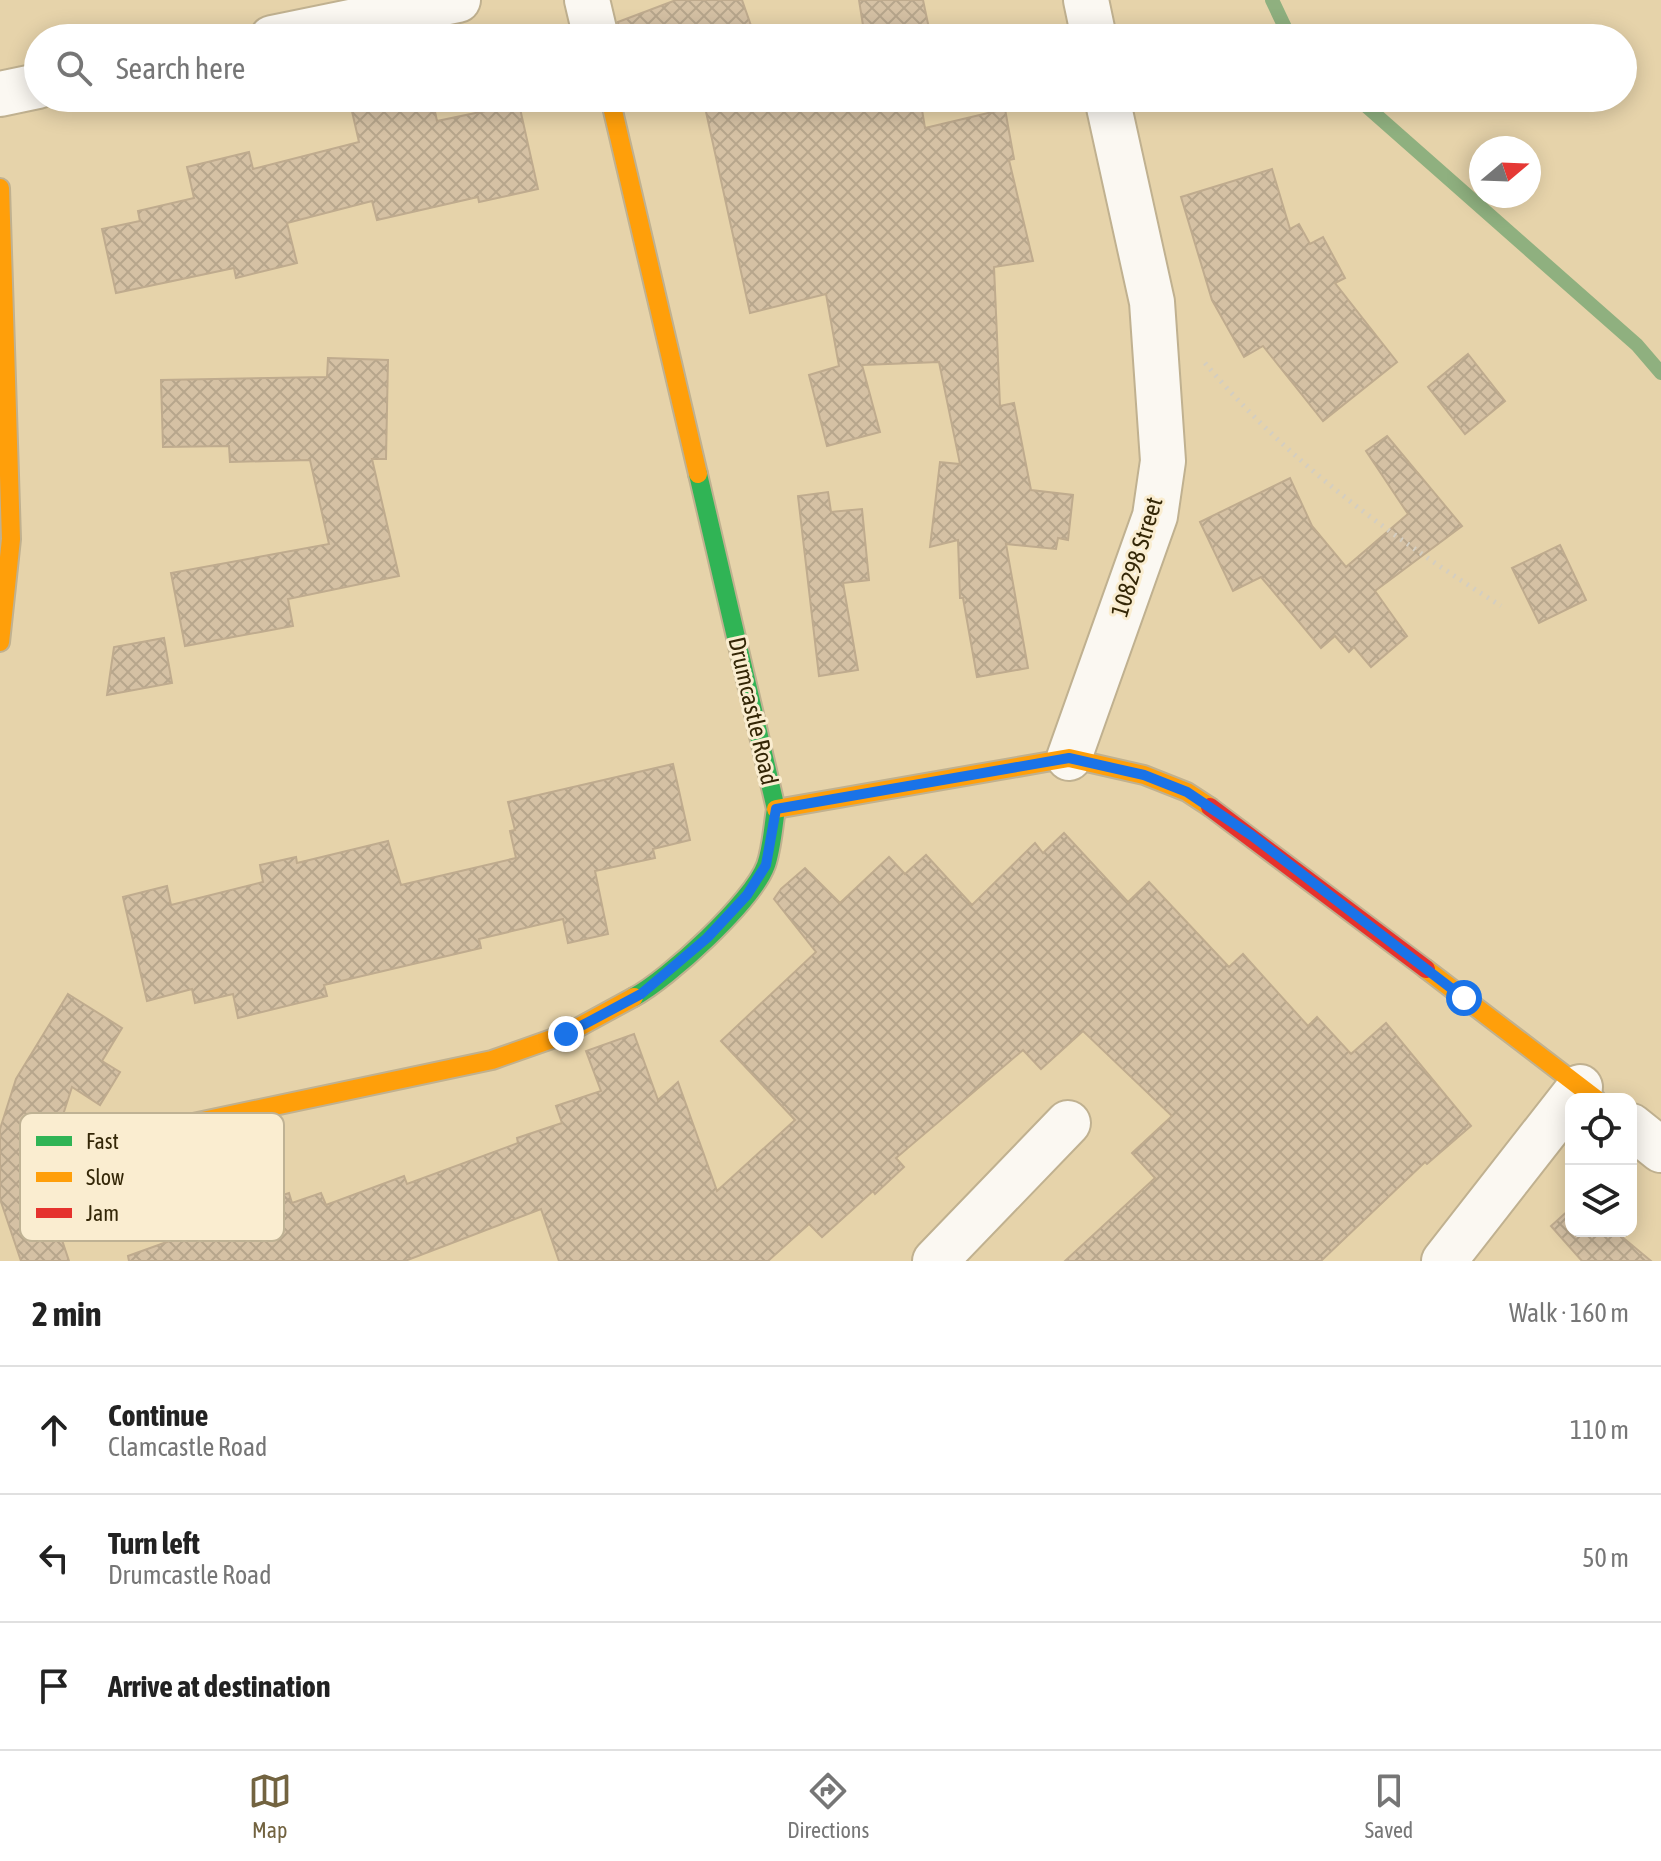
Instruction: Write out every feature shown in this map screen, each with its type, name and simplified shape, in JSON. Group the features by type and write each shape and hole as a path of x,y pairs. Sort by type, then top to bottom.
{"street":[{"path":"341,24 458,0"},
{"path":"587,0 593,24"},
{"path":"1086,0 1091,24"},
{"path":"0,94 24,89"},
{"name":"Drumcastle Road","path":"241,1113 492,1060 566,1034 641,994 707,938 747,895 766,865 776,809 613,112"},
{"name":"108298 Street","path":"1069,758 1155,516 1163,461 1152,302 1110,112"},
{"path":"0,188 11,539 0,642"},
{"path":"776,809 1069,758 1144,775 1187,792 1251,835 1588,1093"},
{"path":"1444,1261 1565,1120"},
{"path":"935,1261 1068,1123"},
{"path":"1637,1131 1661,1150"}],"path":[{"path":"1204,363 1235,399 1316,473 1403,544 1501,606"}],"building":[{"path":"676,0 742,0 750,24 618,24"},
{"path":"859,0 923,0 928,24 863,24"},
{"path":"352,112 435,112 437,121 480,112 521,112 538,189 479,202 478,197 377,220 372,201 287,223 297,263 236,278 234,268 116,293 102,229 140,221 138,211 194,198 187,167 249,152 253,169 359,142"},
{"path":"706,112 922,112 925,128 992,112 1006,112 1014,159 1009,160 1033,261 994,267 1000,406 1014,403 1031,490 1073,495 1068,540 1058,538 1056,549 1006,544 1028,668 977,677 963,598 960,598 958,540 930,547 940,462 960,464 939,362 862,365 880,432 827,446 809,375 839,366 826,294 750,313"},
{"path":"1272,169 1290,229 1299,224 1310,244 1323,237 1345,278 1335,283 1397,362 1323,421 1263,346 1244,357 1212,300 1181,197"},
{"path":"1468,354 1505,401 1465,434 1428,387"},
{"path":"328,358 388,360 386,459 372,459 399,576 288,599 293,626 185,646 171,573 329,544 310,460 230,462 229,446 163,447 161,380 327,377"},
{"path":"1387,436 1462,526 1375,591 1407,636 1371,667 1354,647 1349,652 1335,636 1321,648 1261,577 1233,591 1200,522 1290,478 1312,526 1346,567 1408,514 1366,451"},
{"path":"828,492 831,512 862,509 869,580 843,583 858,670 819,676 798,496"},
{"path":"1560,545 1586,600 1539,623 1512,568"},
{"path":"164,638 172,683 107,695 114,647"},
{"path":"673,764 690,840 653,849 655,858 595,871 608,934 568,943 563,919 479,939 481,948 324,985 327,996 238,1018 233,994 195,1003 192,989 147,1001 123,897 167,886 171,905 263,882 260,865 296,857 297,863 388,841 401,885 516,858 510,831 515,830 508,802"},
{"path":"1064,833 1128,902 1149,882 1229,967 1243,954 1308,1026 1317,1017 1351,1054 1386,1023 1471,1126 1427,1164 1425,1162 1321,1261 1065,1261 1155,1178 1132,1153 1172,1116 1083,1031 1041,1069 1023,1050 896,1158 904,1167 875,1194 873,1191 822,1237 809,1224 768,1261 559,1261 541,1209 405,1261 129,1261 128,1256 170,1241 284,1241 284,1195 289,1193 292,1203 321,1193 326,1205 404,1176 407,1184 518,1143 517,1138 562,1123 556,1106 601,1091 586,1051 634,1034 658,1100 678,1082 717,1191 795,1120 721,1041 816,952 774,899 781,889 805,868 840,903 889,857 905,874 926,855 972,905 1035,843 1043,853"},
{"path":"68,994 122,1028 102,1061 120,1072 100,1105 72,1087 64,1113 20,1113 20,1241 62,1241 69,1261 21,1261 0,1199 0,1129 16,1079"},
{"path":"1565,1213 1565,1237 1622,1237 1651,1261 1582,1261 1551,1226"}],"waterway":[{"path":"1272,0 1283,24"},
{"path":"1373,112 1637,345 1661,373"}],"traffic: fast":[{"path":"634,997 687,957 745,898 766,865 776,809 698,474"}],"traffic: slow":[{"path":"613,112 698,474"},
{"path":"0,188 11,539 0,642"},
{"path":"776,809 1069,758 1144,775 1187,792 1210,807"},
{"path":"1426,969 1588,1093"},
{"path":"241,1113 492,1060 566,1034 634,997"}],"traffic: jam":[{"path":"1210,807 1426,969"}],"route":[{"path":"566,1034 641,994 707,938 747,895 766,865 776,809 1069,758 1144,775 1187,792 1251,835 1464,998"}]}
